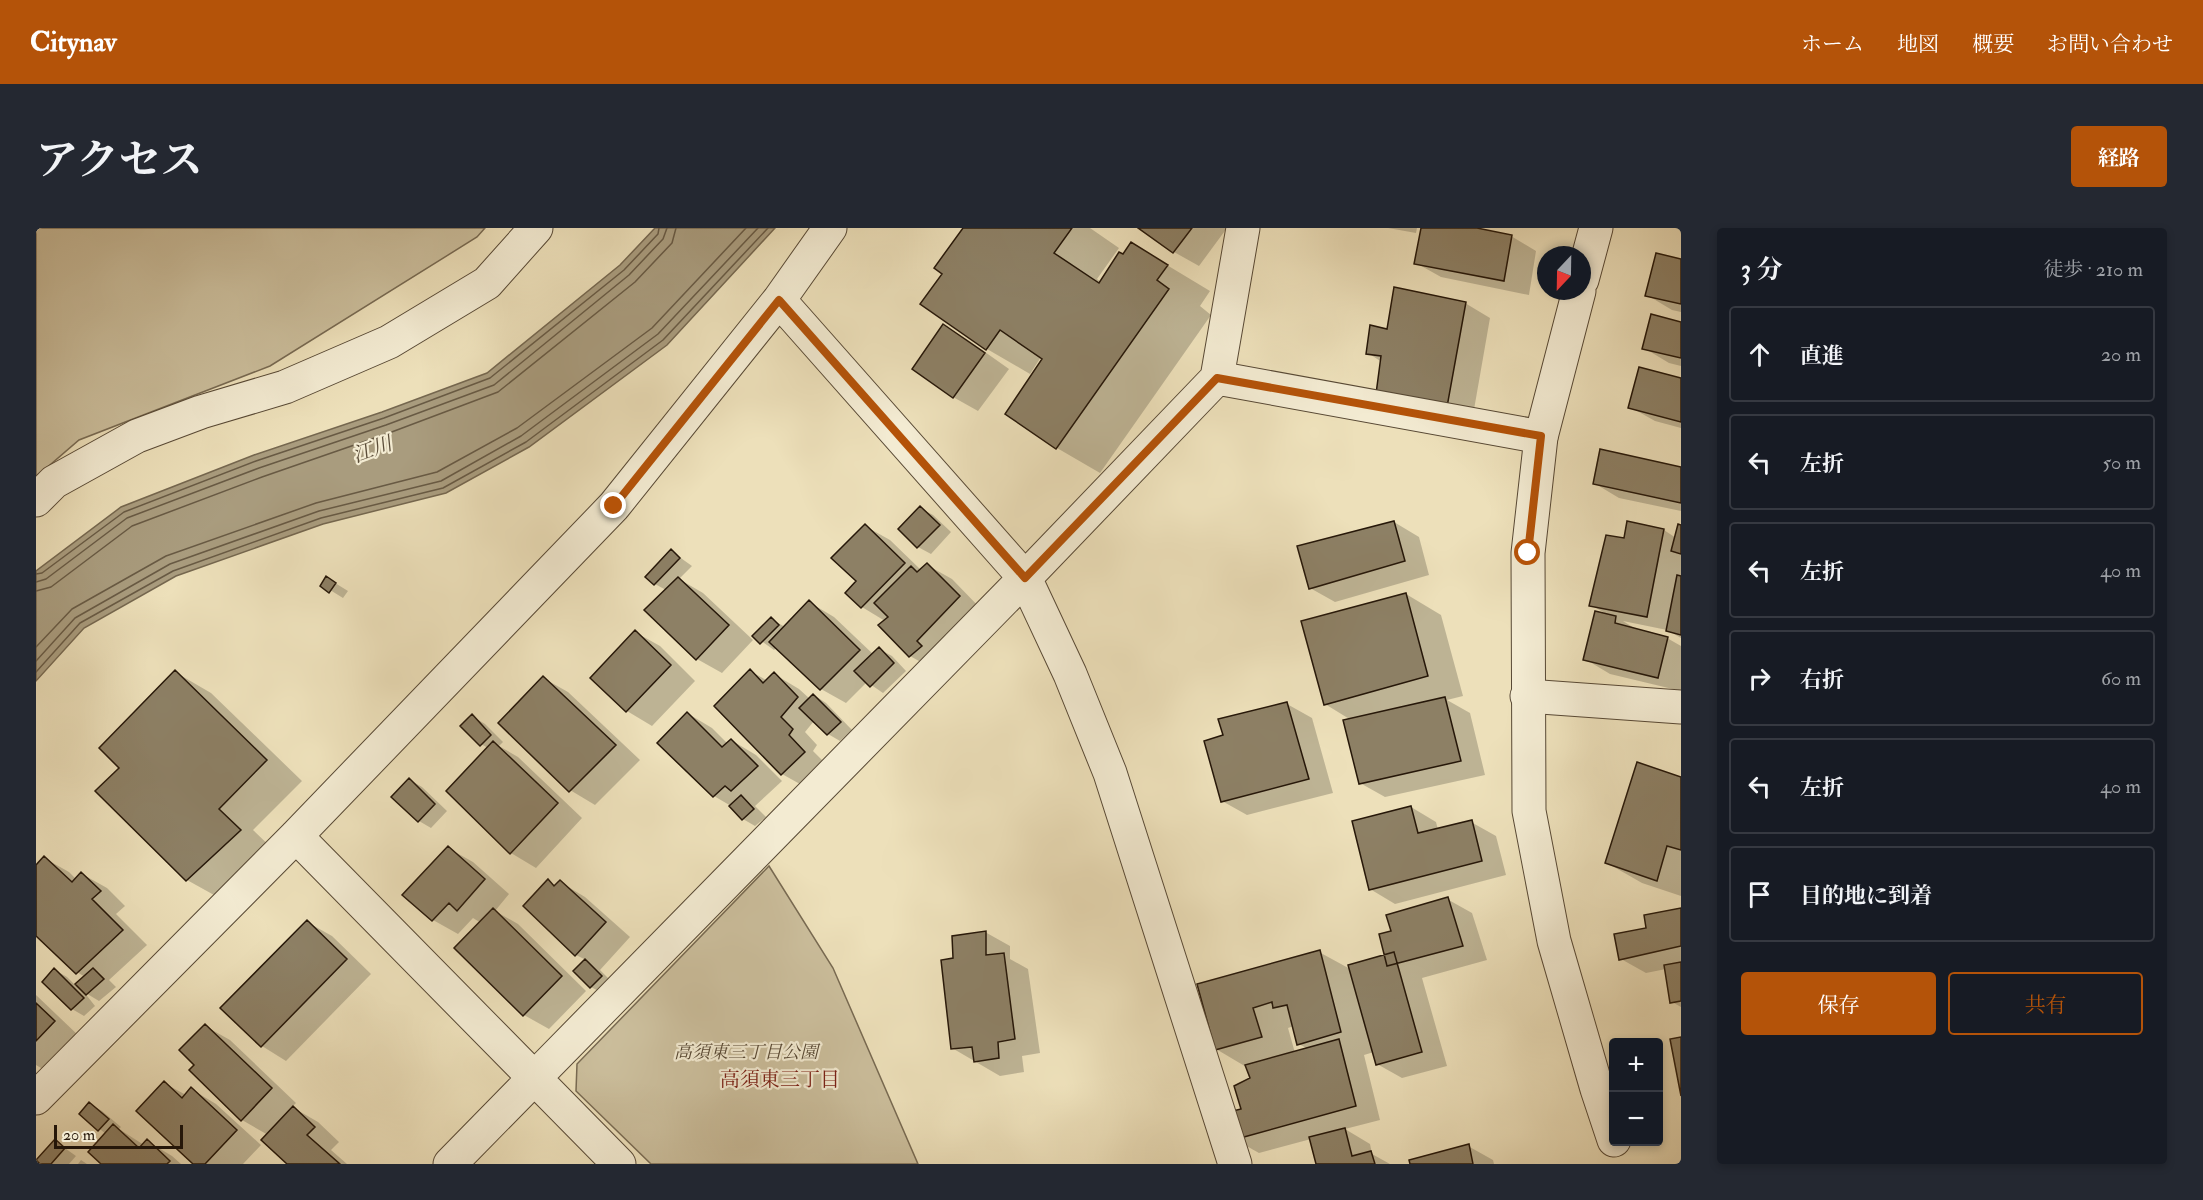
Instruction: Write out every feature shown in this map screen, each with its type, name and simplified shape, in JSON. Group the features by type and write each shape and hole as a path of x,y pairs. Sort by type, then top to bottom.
{"street":[{"path":"36,500 54,482 137,436 201,412 285,387 389,342 487,283 536,228"},
{"path":"36,1098 296,836 614,506 779,300 830,228"},
{"path":"450,1164 1025,578 1217,378 1243,228"},
{"path":"1591,247 1596,228"},
{"path":"779,300 1025,578 1070,674 1110,773 1235,1164"},
{"path":"1577,300 1541,436 1528,553 1529,811 1554,941 1609,1126"},
{"path":"1217,378 1541,436"},
{"path":"1527,696 1681,707"},
{"path":"296,836 619,1164"},
{"path":"1616,1146 1622,1164"}],"green space":[{"path":"36,228 485,228 477,237 270,366 79,440 36,477"},
{"name":"高須東三丁目公園","path":"769,866 833,968 918,1164 651,1164 576,1091 577,1064"}],"water":[{"name":"江川","path":"655,228 775,228 667,345 529,447 446,493 323,524 176,576 84,628 36,681 36,571 121,507 254,455 382,412 487,373 620,265"}],"building":[{"path":"963,228 1072,228 1054,253 1099,283 1119,252 1123,254 1131,242 1168,265 1157,280 1169,289 1056,449 1005,414 1042,359 1000,330 986,350 920,304 942,274 934,268"},
{"path":"1138,228 1192,228 1173,253"},
{"path":"1421,228 1477,228 1512,235 1504,281 1414,264"},
{"path":"1656,253 1681,259 1681,304 1645,296"},
{"path":"1394,287 1466,302 1447,407 1376,394 1381,356 1366,354 1370,325 1387,329"},
{"path":"1651,314 1681,322 1681,358 1642,349"},
{"path":"943,324 985,353 953,398 912,369"},
{"path":"1639,367 1681,378 1681,422 1628,408"},
{"path":"1600,449 1681,467 1681,503 1593,484"},
{"path":"920,506 940,525 917,548 898,529"},
{"path":"1394,521 1405,561 1309,589 1297,546"},
{"path":"1627,521 1664,529 1647,617 1589,606 1606,535 1624,538"},
{"path":"865,524 905,563 861,608 845,593 856,581 831,558"},
{"path":"1678,524 1681,525 1681,554 1671,551"},
{"path":"671,549 680,558 654,585 645,577"},
{"path":"927,563 960,596 917,641 922,646 909,657 878,625 888,617 874,603 911,566 917,572"},
{"path":"1677,575 1681,576 1681,635 1666,631"},
{"path":"326,576 336,583 329,593 320,586"},
{"path":"678,577 729,625 696,660 644,610"},
{"path":"1406,593 1428,676 1324,705 1301,621"},
{"path":"809,600 860,650 820,690 769,642"},
{"path":"1595,611 1616,616 1615,623 1668,637 1658,678 1583,660"},
{"path":"771,617 779,625 760,644 752,636"},
{"path":"635,630 671,665 626,712 590,678"},
{"path":"879,647 894,663 870,687 854,671"},
{"path":"750,669 763,683 774,672 798,697 781,717 793,729 789,735 805,752 781,775 714,706"},
{"path":"175,670 267,760 219,809 241,830 186,881 95,791 119,768 99,748"},
{"path":"543,676 616,745 569,792 498,723"},
{"path":"813,694 841,722 827,735 799,708"},
{"path":"1445,697 1461,761 1359,784 1343,720"},
{"path":"1287,702 1309,779 1221,802 1204,741 1223,735 1218,719"},
{"path":"687,712 722,747 731,739 758,766 731,791 725,786 713,797 657,743"},
{"path":"472,714 491,735 480,746 460,726"},
{"path":"493,741 558,803 510,854 446,791"},
{"path":"1637,762 1681,777 1681,850 1667,846 1657,881 1605,863"},
{"path":"409,778 435,804 418,822 391,797"},
{"path":"741,795 754,809 742,820 729,806"},
{"path":"1411,806 1418,833 1472,820 1482,861 1369,890 1352,821"},
{"path":"448,846 485,879 457,911 449,903 432,921 402,895"},
{"path":"44,856 72,882 81,872 101,891 92,899 123,930 76,974 36,936 36,865"},
{"path":"548,879 554,886 560,880 606,922 575,956 523,906"},
{"path":"1448,897 1463,946 1387,966 1379,934 1391,931 1386,915"},
{"path":"493,908 562,976 523,1016 454,948"},
{"path":"1681,908 1681,946 1619,960 1614,934 1646,928 1644,915"},
{"path":"307,920 347,959 261,1047 220,1008"},
{"path":"986,931 986,955 1004,953 1015,1039 998,1042 999,1058 974,1062 972,1047 951,1049 941,960 953,958 952,936"},
{"path":"1320,950 1341,1032 1297,1045 1287,1005 1273,1008 1272,1002 1253,1008 1262,1037 1215,1050 1197,984"},
{"path":"1394,952 1422,1052 1376,1065 1348,965"},
{"path":"585,959 602,976 590,988 573,971"},
{"path":"1681,962 1681,1001 1670,1003 1664,965"},
{"path":"54,968 84,998 71,1010 42,982"},
{"path":"93,968 104,979 86,995 75,984"},
{"path":"36,1003 55,1021 36,1041"},
{"path":"205,1024 272,1088 241,1121 189,1070 194,1065 179,1050"},
{"path":"1681,1037 1681,1096 1670,1039"},
{"path":"1339,1039 1356,1106 1233,1140 1225,1113 1241,1109 1234,1086 1250,1078 1245,1065"},
{"path":"164,1081 182,1098 191,1087 237,1130 205,1164 193,1164 136,1111"},
{"path":"89,1102 109,1119 98,1131 79,1114"},
{"path":"293,1106 315,1127 307,1135 340,1164 287,1164 261,1140"},
{"path":"113,1124 139,1148 147,1139 170,1161 167,1164 101,1164 88,1152"},
{"path":"1345,1128 1352,1156 1371,1151 1375,1164 1316,1164 1309,1137"},
{"path":"55,1139 65,1148 51,1164 40,1164 36,1160"},
{"path":"1469,1144 1473,1164 1410,1164 1409,1160"}],"district":[{"name":"高須東三丁目","path":"780,1079"}],"route":[{"path":"614,506 779,300 1025,578 1217,378 1541,436 1528,553"}]}
